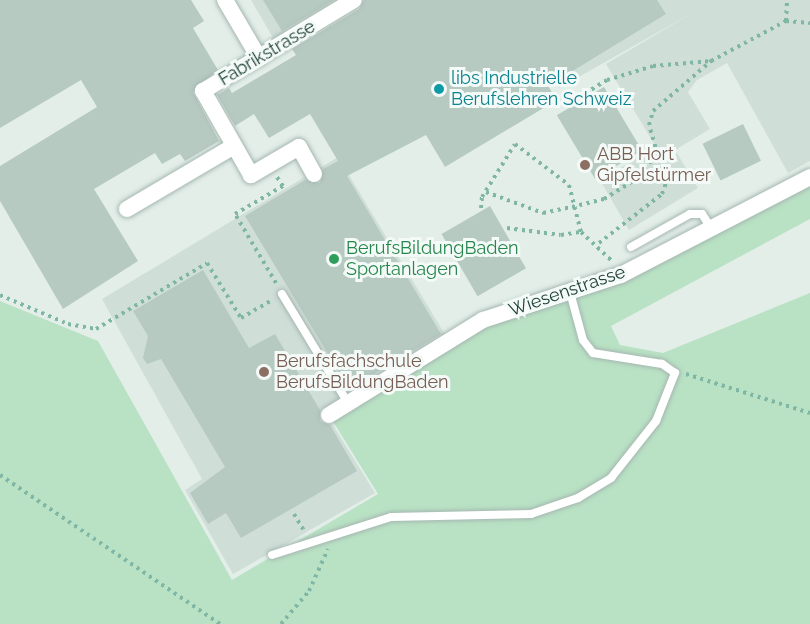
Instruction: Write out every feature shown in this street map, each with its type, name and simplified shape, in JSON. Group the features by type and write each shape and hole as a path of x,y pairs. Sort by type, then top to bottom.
{"street":[{"path":"225,0 259,58"},
{"name":"Fabrikstrasse","path":"314,174 299,147 251,174 203,92 354,0"},
{"path":"127,209 234,146"},
{"name":"Wiesenstrasse","path":"329,415 483,321 621,274 810,177"}],"lane":[{"path":"631,247 690,214 702,214 711,228"},
{"path":"272,555 335,533 416,514 511,518 578,498 611,478 638,449 668,400 674,370 593,353 584,340 570,292"},
{"path":"282,294 348,403"}],"path":[{"path":"786,21 787,0"},
{"path":"599,243 662,194 666,183 649,125 653,111 711,61 786,21 810,23"},
{"path":"566,105 607,80 653,66 711,61"},
{"path":"481,208 486,192 516,144 569,185 572,207 581,232 599,243 621,274"},
{"path":"486,192 543,213 572,207 604,199 641,176 657,152"},
{"path":"0,296 91,330 207,263 241,318 282,294 235,214 274,191"},
{"path":"507,228 561,235 581,232"},
{"path":"674,370 810,413"},
{"path":"0,475 220,624"},
{"path":"294,514 311,542"},
{"path":"281,624 309,591 335,533"}],"shaded area":[{"path":"251,0 371,0 282,53"},
{"path":"512,0 810,0 810,161 788,173 727,63 697,80 688,92 710,129 675,150 698,188 629,230 600,180 656,147 606,64 694,12 559,88"},
{"name":"Berufsfachschule BerufsBildungBaden","path":"338,157 446,336 323,409 375,493 233,574 185,490 202,479 102,299"}],"green space":[{"path":"810,177 810,219 611,326 620,345 663,353 810,293 810,624 0,624 0,301 98,341 232,580 378,494 329,415 458,334 595,284"}],"building":[{"path":"0,0 191,0 204,21 193,28 218,70 193,92 219,141 185,161 180,154 162,164 155,153 94,189 138,261 63,309 0,201 0,166 97,107 81,80 0,128"},
{"path":"263,0 334,0 282,31"},
{"path":"364,0 657,0 666,14 548,86 557,100 445,167 426,135 347,176 441,334 349,389 245,216 305,180 320,183 323,169 338,161 310,114 269,138 254,114 235,126 217,95 229,88 232,93 296,55 292,49 359,9"},
{"path":"604,87 642,150 595,179 557,115"},
{"path":"743,124 761,161 721,181 703,144"},
{"path":"490,206 526,268 478,296 442,234"},
{"path":"203,270 249,348 275,334 320,410 320,421 330,425 357,471 241,538 226,513 208,524 190,493 225,467 161,359 147,364 143,358 148,336 133,311"}],"place":[{"name":"libs Industrielle Berufslehren Schweiz","path":"439,89"},
{"name":"ABB Hort Gipfelstürmer","path":"585,165"},
{"name":"BerufsBildungBaden Sportanlagen","path":"334,259"},
{"name":"Berufsfachschule BerufsBildungBaden","path":"264,372"}]}
